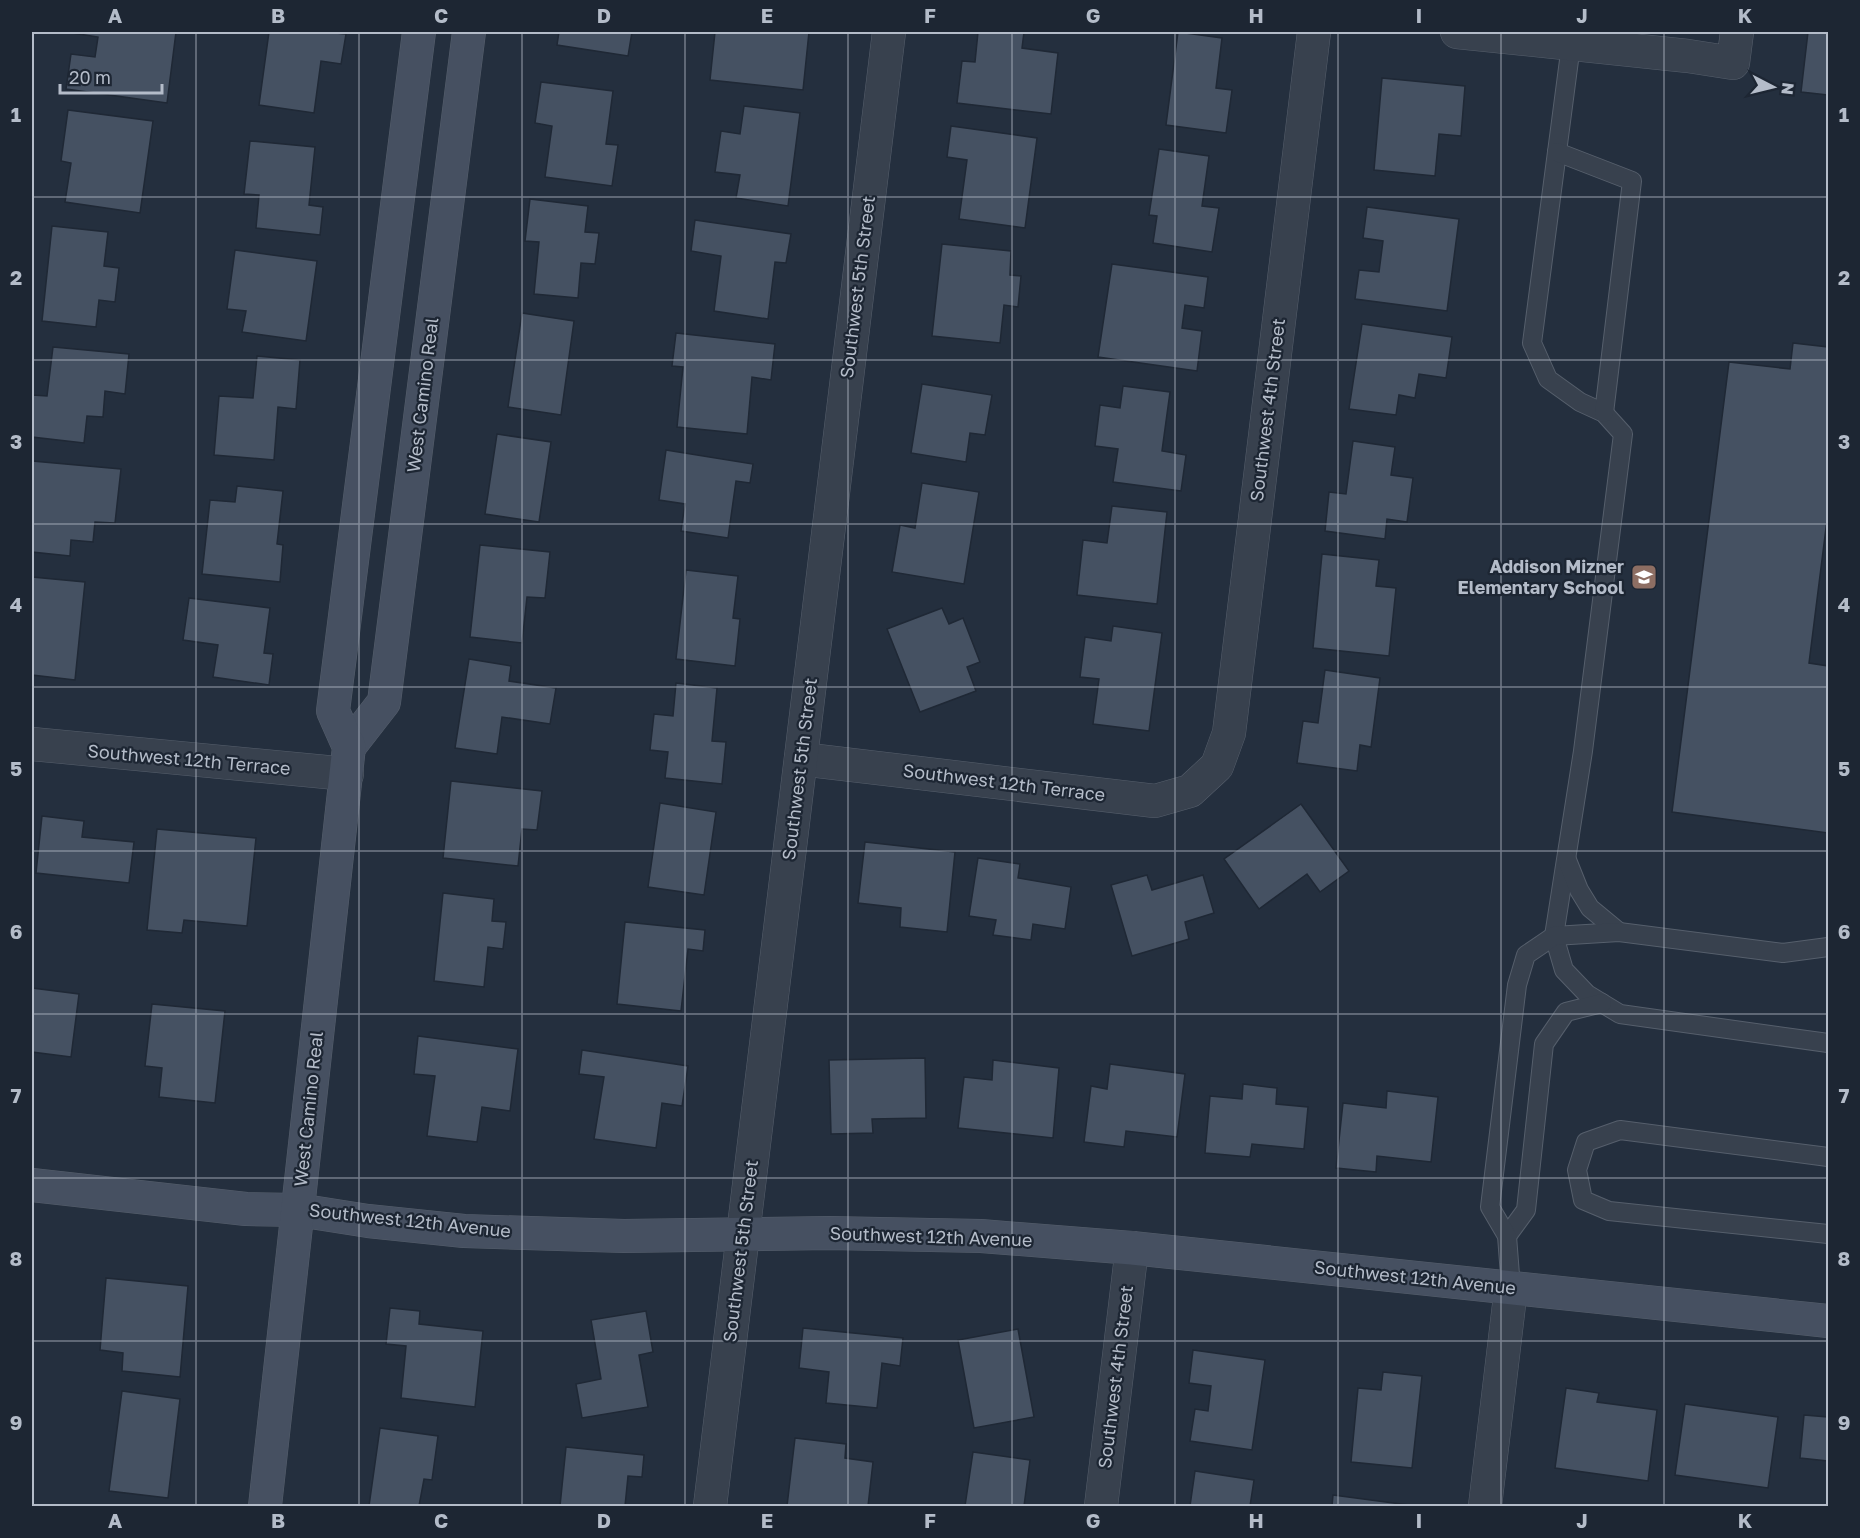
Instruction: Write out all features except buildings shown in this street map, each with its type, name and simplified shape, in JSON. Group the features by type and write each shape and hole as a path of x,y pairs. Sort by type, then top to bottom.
{"street":[{"path":"348,760 333,711 418,32"},
{"name":"West Camino Real","path":"265,1506 348,760 384,702 469,32"},
{"name":"Southwest 5th Street","path":"710,1506 889,32"},
{"name":"Southwest 4th Street","path":"1202,780 1217,766 1229,733 1314,32"},
{"path":"1457,32 1688,56 1733,63 1737,32"},
{"name":"Southwest 12th Terrace","path":"32,744 348,760"},
{"name":"Southwest 12th Terrace","path":"801,759 1155,801 1190,791 1202,780"},
{"name":"Southwest 12th Avenue","path":"32,1185 246,1209 298,1210 368,1221 464,1231 624,1236 830,1233 981,1236 1132,1248 1828,1321"},
{"name":"Southwest 4th Street","path":"1101,1506 1132,1248"},
{"path":"1485,1506 1511,1288"}],"lane":[{"path":"1571,45 1532,343 1548,379 1580,402 1604,413 1623,434 1583,751 1554,936 1564,970 1587,994 1620,1014 1828,1043"},
{"path":"1557,152 1632,181 1604,413"},
{"path":"1566,859 1579,890 1590,908 1619,932"},
{"path":"1511,1288 1507,1236 1490,1207 1518,985 1526,955 1554,936 1619,932 1783,953 1828,946"},
{"path":"1507,1236 1526,1210 1544,1044 1566,1012 1602,1003"},
{"path":"1828,1157 1620,1130 1586,1142 1577,1170 1583,1200 1609,1211 1828,1234"}],"place":[{"name":"Addison Mizner Elementary School","path":"1644,577"}]}
